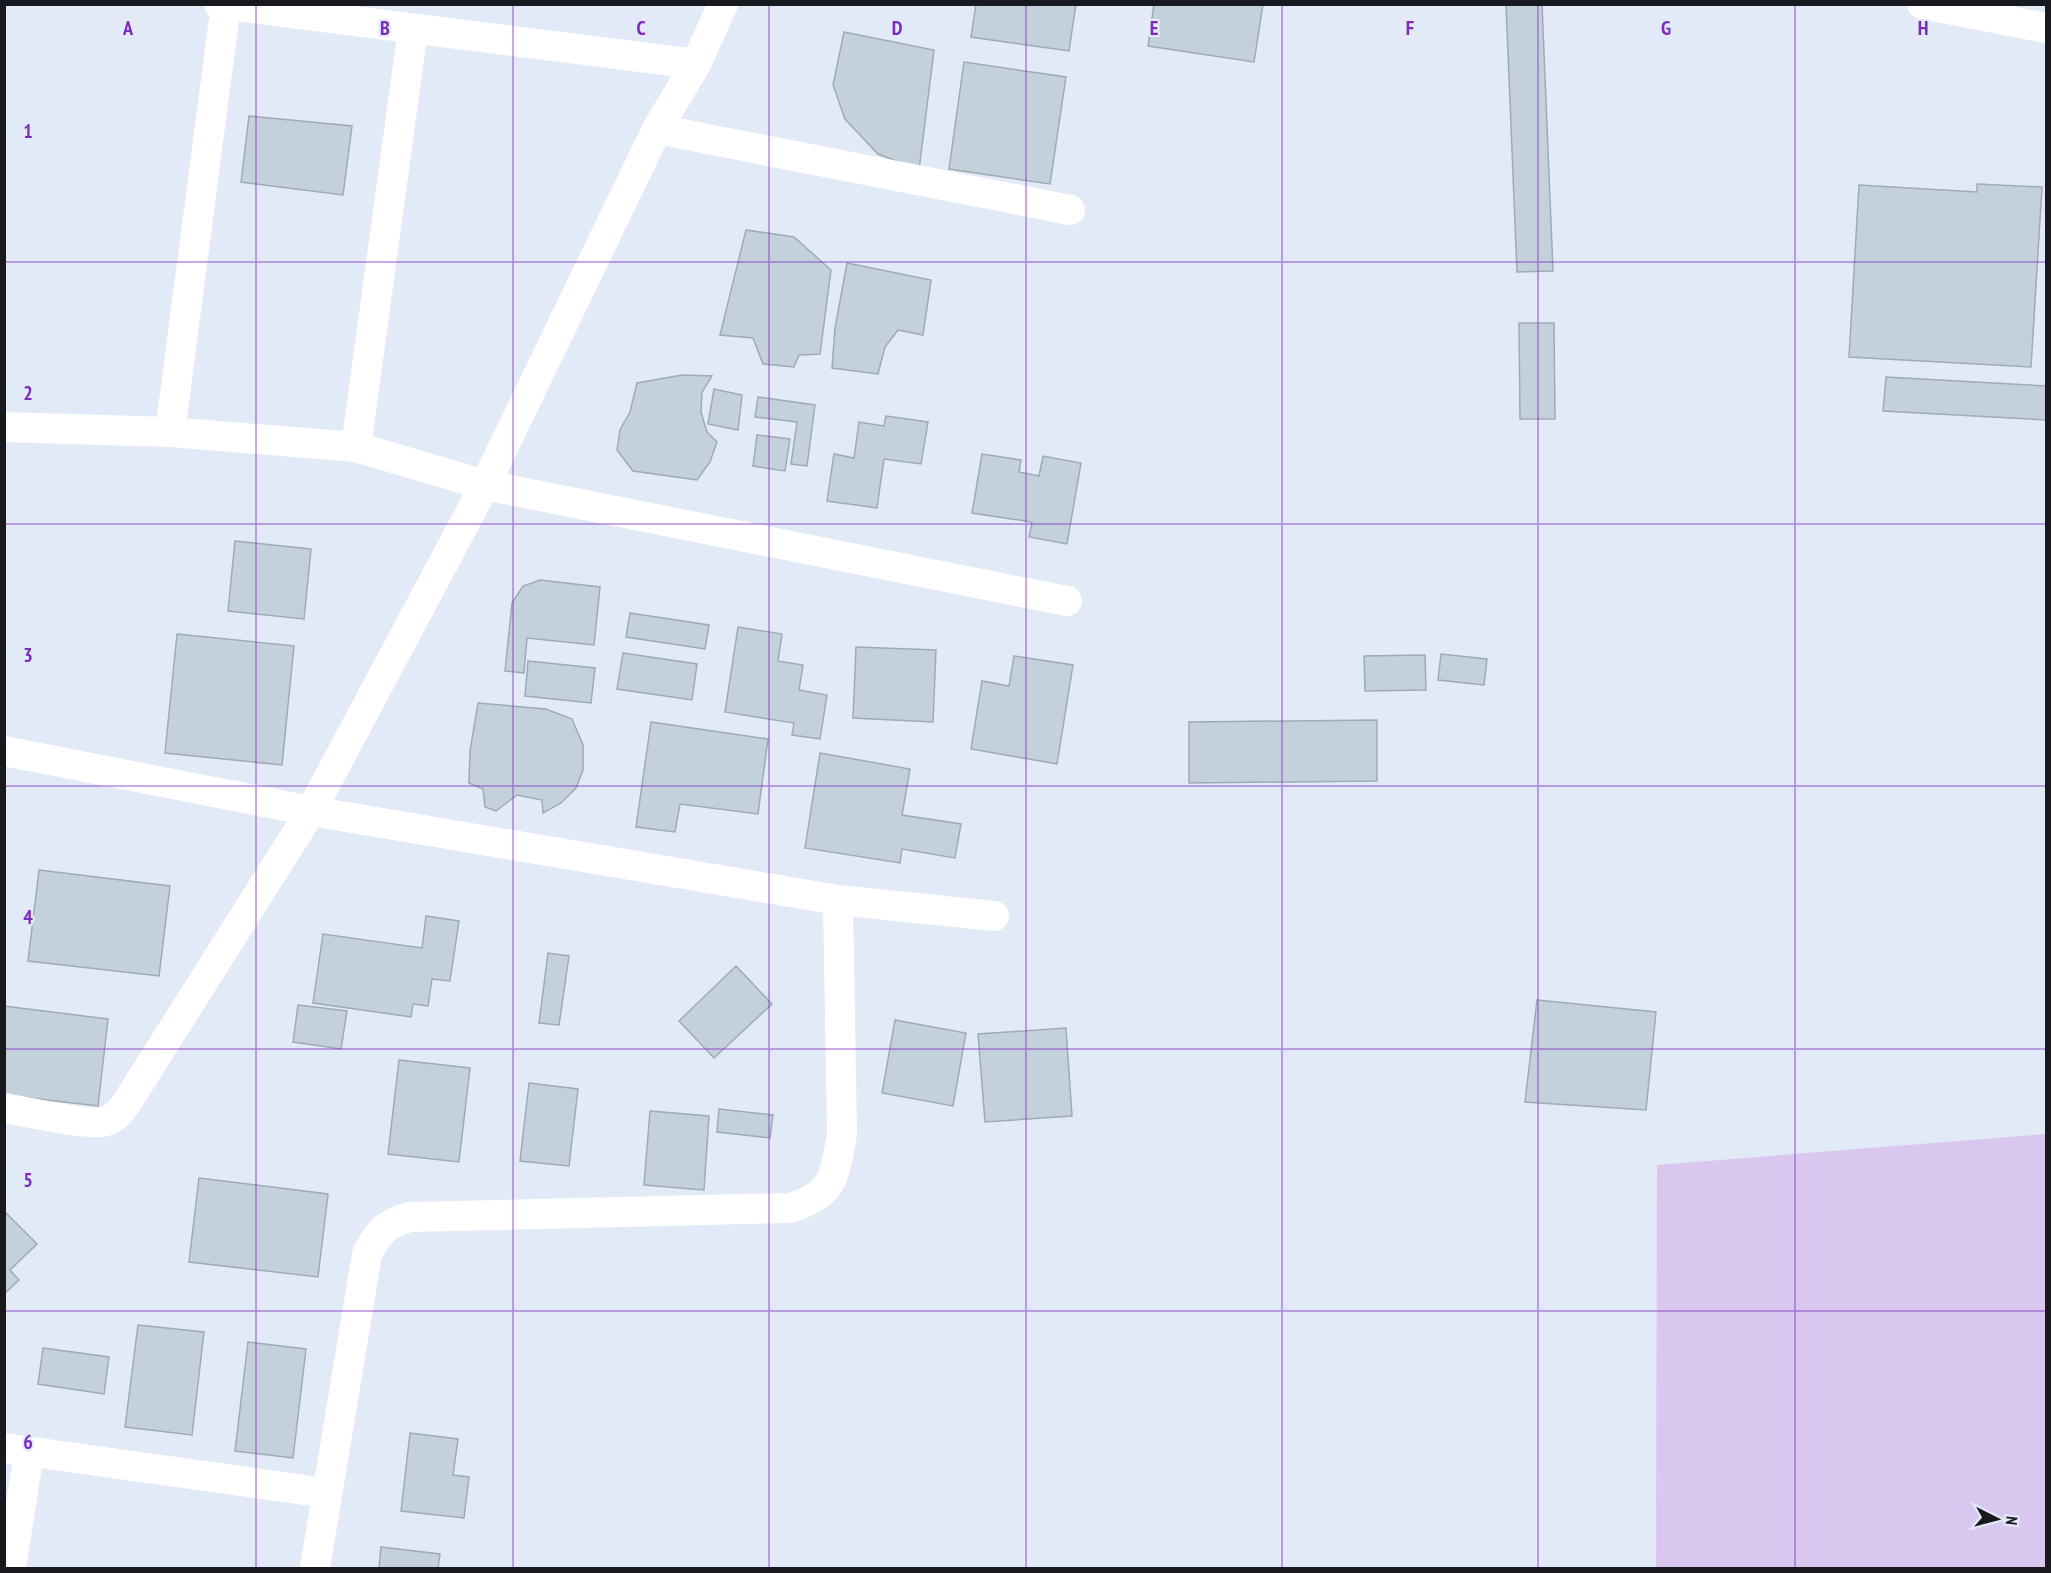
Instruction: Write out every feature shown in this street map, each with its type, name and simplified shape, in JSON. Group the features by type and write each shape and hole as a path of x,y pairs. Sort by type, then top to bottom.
{"street":[{"path":"219,4 696,64"},
{"path":"4,1108 91,1122 106,1122 119,1114 311,811 485,485 657,129 696,64 723,4"},
{"path":"1922,4 2046,28"},
{"path":"170,432 226,5"},
{"path":"356,447 413,29"},
{"path":"657,129 1071,210"},
{"path":"4,427 170,432 356,447 485,485 1067,601"},
{"path":"4,751 311,811 838,900 994,916"},
{"path":"315,1569 367,1254 377,1234 392,1222 410,1217 790,1208 810,1202 826,1191 837,1165 842,1134 838,900"},
{"path":"12,1569 17,1450 326,1493"}],"shaded area":[{"path":"2046,1134 2046,1568 1656,1568 1657,1165"}],"building":[{"path":"976,4 1076,4 1069,51 971,37"},
{"path":"1154,4 1263,4 1254,62 1148,46"},
{"path":"1506,4 1542,4 1553,271 1517,272"},
{"path":"844,32 934,50 919,170 878,154 845,119 833,85"},
{"path":"964,62 1066,77 1050,184 949,169"},
{"path":"249,116 352,126 343,195 241,182"},
{"path":"1977,184 2042,187 2031,367 1849,357 1859,185 1977,192"},
{"path":"746,230 794,237 831,270 820,354 799,355 794,367 763,364 753,338 720,335"},
{"path":"847,263 931,280 923,335 898,330 885,347 878,374 832,368 835,328"},
{"path":"1519,323 1554,323 1555,419 1520,419"},
{"path":"682,375 712,376 702,392 701,412 707,432 717,442 710,462 697,480 633,471 617,450 620,430 630,412 637,383"},
{"path":"1886,377 2046,386 2046,420 1883,411"},
{"path":"714,389 742,395 738,430 708,424"},
{"path":"758,397 815,405 807,466 791,464 797,422 755,417"},
{"path":"886,416 928,422 921,464 884,459 877,508 827,501 834,454 854,458 859,422 884,426"},
{"path":"757,435 790,439 785,471 753,466"},
{"path":"982,454 1021,460 1019,472 1039,476 1043,456 1081,463 1067,544 1029,537 1032,522 972,513"},
{"path":"235,541 311,549 304,619 228,611"},
{"path":"540,580 600,587 594,645 527,638 524,673 505,671 512,603 523,586"},
{"path":"630,613 709,625 705,649 626,637"},
{"path":"738,627 782,634 778,661 803,665 799,690 827,695 820,739 792,735 794,723 725,712"},
{"path":"177,634 294,646 282,765 165,753"},
{"path":"856,647 936,650 933,722 853,718"},
{"path":"623,653 697,664 692,700 617,689"},
{"path":"1441,654 1487,659 1484,685 1438,680"},
{"path":"1425,655 1426,690 1365,691 1364,656"},
{"path":"1014,656 1073,665 1057,764 971,749 982,681 1009,686"},
{"path":"528,661 595,668 591,703 525,696"},
{"path":"478,703 546,709 572,719 583,745 583,770 576,788 561,803 543,813 542,800 517,795 496,811 485,807 483,789 469,783 470,751"},
{"path":"1377,720 1377,781 1189,783 1189,722"},
{"path":"651,722 768,739 758,814 680,804 675,832 636,827"},
{"path":"820,753 910,769 902,815 961,824 955,858 902,849 900,863 805,848"},
{"path":"39,870 170,886 159,976 28,961"},
{"path":"426,916 459,921 450,981 432,979 428,1006 413,1004 411,1017 313,1003 323,934 422,948"},
{"path":"548,953 569,956 559,1025 539,1023"},
{"path":"736,966 772,1004 714,1058 679,1021"},
{"path":"1537,1000 1656,1012 1646,1110 1525,1102"},
{"path":"298,1005 347,1011 341,1049 293,1042"},
{"path":"4,1006 108,1019 98,1106 4,1095"},
{"path":"895,1020 966,1033 953,1106 882,1093"},
{"path":"1066,1028 1072,1116 985,1122 978,1034"},
{"path":"399,1060 470,1068 459,1162 388,1154"},
{"path":"529,1083 578,1089 569,1166 520,1161"},
{"path":"719,1109 773,1115 770,1138 717,1132"},
{"path":"650,1111 709,1116 704,1190 644,1185"},
{"path":"199,1178 328,1194 318,1277 189,1262"},
{"path":"4,1211 37,1244 10,1270 19,1280 4,1294"},
{"path":"138,1325 204,1332 192,1435 125,1427"},
{"path":"248,1342 306,1349 293,1458 235,1451"},
{"path":"43,1348 109,1357 104,1394 38,1384"},
{"path":"410,1433 458,1439 453,1475 469,1477 464,1518 401,1511"},
{"path":"381,1547 440,1554 438,1568 379,1568"}]}
